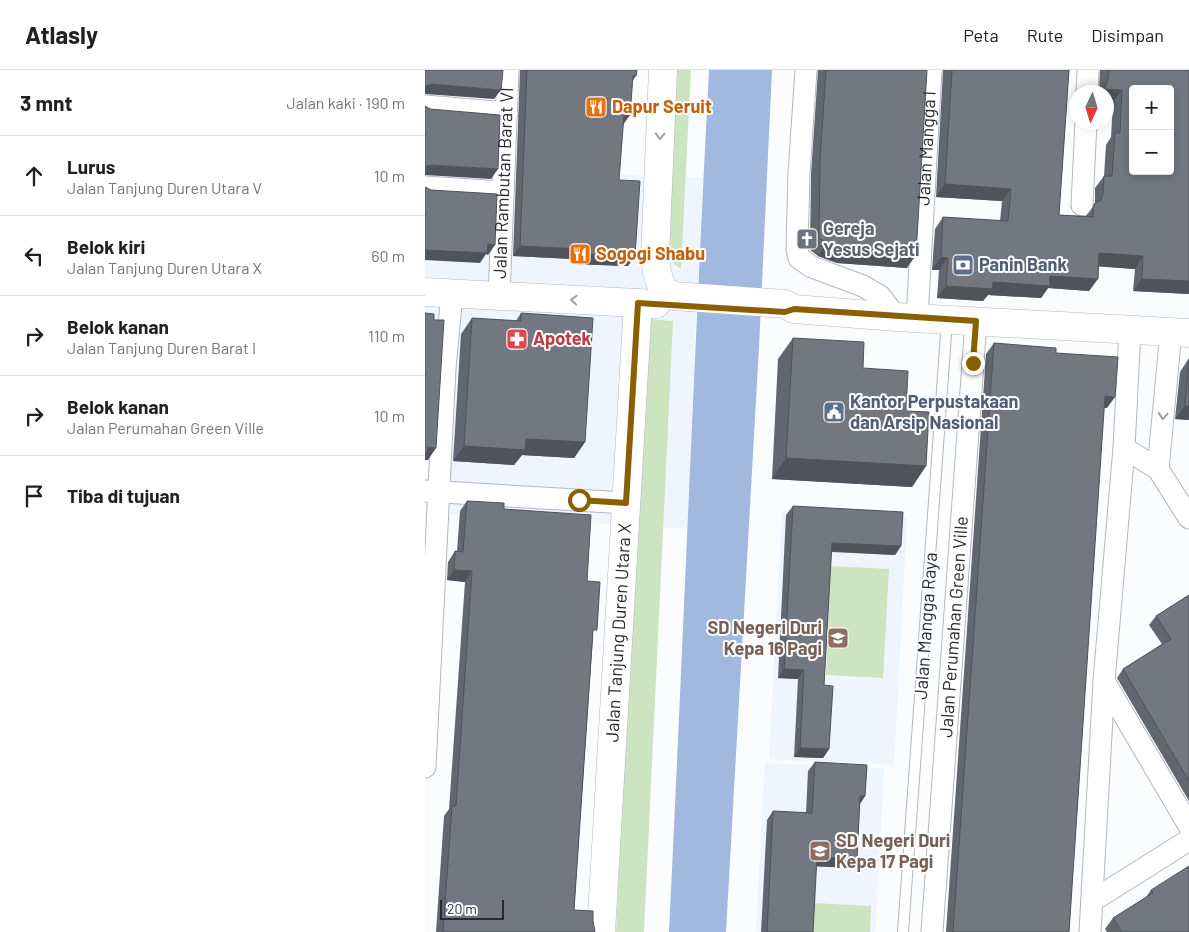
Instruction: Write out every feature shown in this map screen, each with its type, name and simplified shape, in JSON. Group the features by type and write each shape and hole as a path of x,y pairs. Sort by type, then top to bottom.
{"street":[{"name":"Jalan Rambutan Barat VI","path":"499,297 509,70"},
{"path":"663,70 655,256 657,273 663,290 675,300"},
{"path":"806,70 799,173 797,250 799,258 812,267 863,286 880,296 906,317"},
{"name":"Jalan Mangga I","path":"906,317 931,70"},
{"path":"1088,85 1089,70"},
{"path":"425,106 507,112"},
{"path":"1083,205 1086,130"},
{"path":"425,187 503,192"},
{"path":"630,303 655,256"},
{"path":"425,292 630,303 675,300 947,320 1180,333 1159,469"},
{"path":"425,767 432,492 452,294"},
{"name":"Jalan Tanjung Duren Utara X","path":"601,932 626,503 630,303"},
{"name":"Jalan Perumahan Green Ville","path":"932,932 976,321"},
{"path":"1090,932 1104,681 1125,448 1129,330"},
{"path":"1125,448 1159,469 1189,518"},
{"path":"432,492 626,503"},
{"path":"1104,681 1189,826"},
{"path":"1092,901 1189,840"}],"lane":[{"name":"Jalan Mangga Raya","path":"903,932 947,320"}],"shaded area":[{"path":"425,167 703,178 695,339 689,529 444,514 455,404 425,402"},
{"name":"SD Negeri Duri Kepa 16 Pagi","path":"782,511 907,518 894,765 769,759"},
{"name":"SD Negeri Duri Kepa 17 Pagi","path":"765,763 884,769 875,932 756,932"}],"green space":[{"path":"671,70 691,70 681,269 661,254"},
{"path":"646,319 673,321 644,932 616,932"},
{"path":"831,566 889,569 883,678 826,675"},
{"path":"813,903 871,906 870,932 811,932"}],"water":[{"path":"709,70 772,70 759,347 726,932 669,932 698,285"}],"building":[{"path":"425,70 503,70 501,90 432,84 425,86"},
{"path":"527,70 637,70 636,76 633,76 630,115 624,115 619,180 640,181 635,256 579,254 579,249 520,246"},
{"path":"826,70 927,70 916,255 846,251 819,238 820,161"},
{"path":"952,70 1069,70 1059,215 1093,217 1094,204 1101,200 1103,194 1104,176 1112,176 1115,133 1120,133 1122,90 1114,90 1114,85 1106,85 1109,70 1189,70 1189,281 1142,279 1143,256 1099,253 1098,279 1050,276 1050,286 993,282 992,289 946,286 948,258 941,257 943,217 1008,221 1011,189 945,184"},
{"path":"425,106 430,109 500,115 498,169 432,165 425,167"},
{"path":"425,187 431,190 497,194 495,245 488,244 487,253 425,250"},
{"path":"425,313 434,314 434,320 444,320 436,448 428,447 427,453 425,453"},
{"path":"521,313 593,318 585,442 526,439 525,450 464,446 472,318 521,321"},
{"name":"Kantor Perpustakaan dan Arsip Nasional","path":"793,338 864,342 863,368 908,371 906,411 929,412 926,466 786,458"},
{"path":"994,343 1056,348 1056,353 1118,357 1115,397 1105,396 1069,932 953,932"},
{"path":"1189,359 1189,406 1185,406"},
{"path":"467,501 504,503 504,509 591,515 587,581 600,582 597,630 593,630 574,910 593,911 595,932 443,932 452,806 456,806 472,571 454,570 455,551 463,552"},
{"path":"793,506 903,512 901,546 832,543 824,685 833,686 829,749 800,748 804,670 784,669"},
{"path":"1189,595 1189,781 1123,669 1171,639 1156,616"},
{"path":"815,762 867,765 865,796 860,796 857,859 817,857 813,932 767,932 773,811 812,813"},
{"path":"1189,866 1189,932 1122,932 1113,918 1153,893 1151,890"}],"place":[{"name":"Dapur Seruit","path":"596,107"},
{"name":"Gereja Yesus Sejati","path":"807,239"},
{"name":"Sogogi Shabu","path":"580,254"},
{"name":"Panin Bank","path":"963,265"},
{"name":"Apotek","path":"517,339"},
{"name":"Kantor Perpustakaan dan Arsip Nasional","path":"834,412"},
{"name":"SD Negeri Duri Kepa 16 Pagi","path":"838,638"},
{"name":"SD Negeri Duri Kepa 17 Pagi","path":"820,851"}],"route":[{"path":"579,500 626,503 638,303 785,312 794,309 976,321 973,363"}]}
